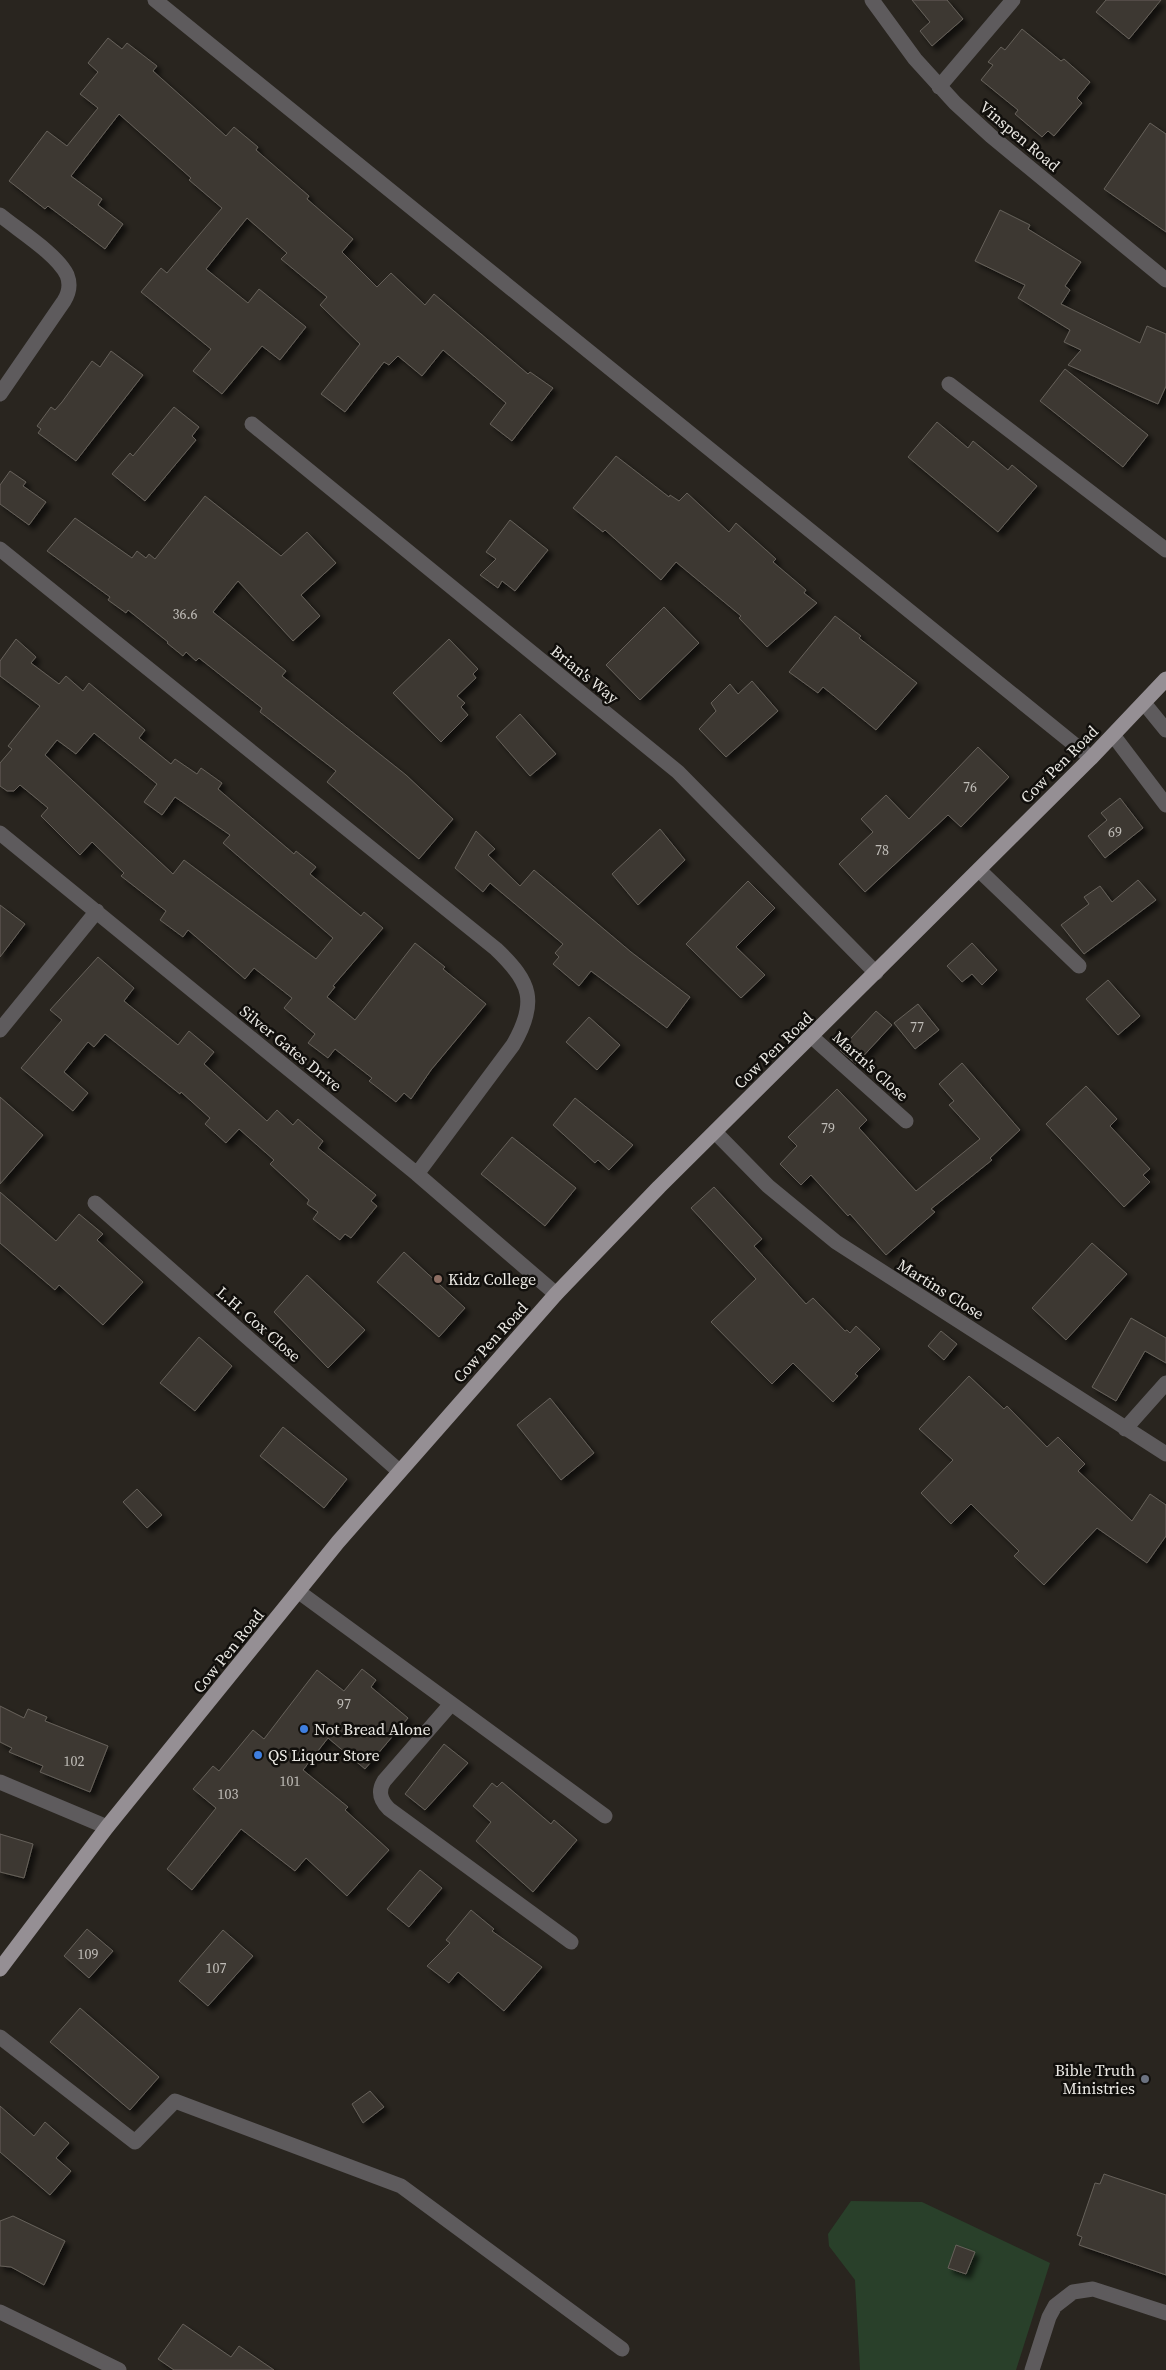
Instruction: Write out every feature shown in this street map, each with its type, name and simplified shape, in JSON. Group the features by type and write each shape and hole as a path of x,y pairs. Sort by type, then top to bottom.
{"main road":[{"name":"Cow Pen Road","path":"0,1968 108,1827 298,1592 399,1471 556,1294 714,1132 812,1037 1091,758 1166,679"}],"street":[{"path":"155,0 1091,758"},
{"name":"Vinspen Road","path":"872,0 915,60 939,87 991,136 1166,280"},
{"path":"939,87 1013,0"},
{"path":"0,215 60,265 67,277 69,289 64,301 0,394"},
{"path":"948,384 1166,550"},
{"name":"Brian's Way","path":"252,424 678,772 876,972"},
{"path":"0,548 496,949 520,975 528,997 528,1014 523,1029 417,1174"},
{"path":"1144,702 1166,730"},
{"path":"1113,735 1166,805"},
{"name":"Silver Gates Drive","path":"0,833 417,1174 556,1294"},
{"path":"979,870 1079,966"},
{"path":"0,1030 97,911"},
{"name":"Martn's Close","path":"812,1037 906,1121"},
{"name":"Martins Close","path":"714,1132 768,1186 836,1242 1166,1454"},
{"name":"L.H. Cox Close","path":"95,1203 399,1471"},
{"path":"1125,1429 1166,1384"},
{"path":"298,1592 604,1816"},
{"path":"451,1704 384,1781 380,1792 383,1801 389,1809 571,1942"},
{"path":"0,1782 108,1827"},
{"path":"0,2037 135,2142 175,2101 401,2186 622,2349"},
{"path":"1032,2370 1044,2331 1055,2306 1073,2292 1093,2289 1166,2314"},
{"path":"0,2312 119,2370"}],"green space":[{"path":"851,2201 922,2202 1050,2263 1016,2370 860,2370 855,2280 829,2246 828,2234"}],"building":[{"path":"912,0 947,0 963,19 932,46 920,31 930,22"},
{"path":"1106,0 1161,0 1129,39 1096,12"},
{"path":"1022,29 1061,61 1064,59 1090,82 1077,98 1082,103 1054,136 1048,131 1042,137 1015,114 1018,110 981,80 993,65 988,62 1001,47 1005,50"},
{"path":"108,38 122,49 127,43 157,66 153,71 226,136 234,127 258,147 256,150 309,196 307,199 353,239 342,252 377,287 391,273 425,305 434,294 528,374 530,372 553,388 512,441 490,424 506,403 443,350 422,376 398,356 389,365 384,362 345,412 321,394 360,344 320,305 327,297 281,259 287,253 247,218 206,269 248,303 259,289 306,327 280,360 262,346 222,394 193,371 211,349 141,292 161,268 167,273 222,208 189,180 191,178 119,114 71,176 102,199 98,205 123,224 105,249 48,206 45,209 9,181 47,131 67,146 98,108 80,94 98,72 88,63"},
{"path":"1150,123 1166,134 1166,232 1104,189"},
{"path":"1000,210 1030,225 1028,229 1081,262 1065,286 1070,290 1061,304 1140,343 1147,326 1166,334 1166,386 1158,404 1068,365 1081,350 1064,342 1070,330 1018,298 1025,285 975,261"},
{"path":"111,351 143,375 76,461 38,433 41,429 37,426 51,407 55,410 62,402 92,361 100,367"},
{"path":"1065,369 1148,435 1123,467 1040,401"},
{"path":"174,407 199,427 192,436 196,440 145,501 112,474 130,453 133,456"},
{"path":"937,422 968,448 973,441 1008,470 1012,465 1037,486 998,532 908,457"},
{"path":"616,456 669,497 670,495 679,501 687,493 729,532 736,523 776,559 773,562 806,590 804,593 817,603 767,647 739,618 741,616 676,562 661,580 605,530 603,532 573,508"},
{"path":"10,471 26,482 23,486 46,502 29,525 0,504 0,485"},
{"path":"205,496 281,556 307,532 336,563 301,595 320,616 293,641 238,581 213,612 286,671 282,676 406,775 453,819 419,859 327,782 336,771 260,712 262,708 199,658 196,661 186,652 183,656 128,610 126,613 108,600 110,597 47,551 75,518 132,558 137,551 146,558 149,554 155,559"},
{"path":"510,520 548,550 515,591 502,581 498,588 480,575 496,559 486,552"},
{"path":"664,607 699,643 640,700 606,665"},
{"path":"835,616 861,636 859,638 917,683 876,730 823,687 818,693 789,672"},
{"path":"16,639 36,657 31,663 59,684 66,676 83,691 89,683 145,730 139,738 171,764 175,759 197,774 201,768 222,783 218,789 294,854 296,851 316,867 310,874 361,916 364,912 383,928 333,986 335,987 327,997 355,1020 415,943 486,1004 431,1070 411,1099 404,1093 396,1102 369,1081 372,1078 335,1049 328,1058 308,1043 315,1034 284,1008 292,998 254,968 245,979 188,930 183,937 160,920 166,911 121,876 124,873 92,842 80,855 41,816 48,808 20,785 14,791 7,791 0,786 0,763 12,749 8,746 40,706 0,676 0,661","holes":["94,733 157,784 144,802 162,815 175,797 230,835 223,843 333,938 316,959 184,860 173,874 45,755 57,740 76,754"]},
{"path":"449,639 478,669 473,674 476,678 457,696 465,703 461,707 468,715 441,742 393,693"},
{"path":"752,681 778,711 726,757 699,729 716,711 711,703 730,684 738,694"},
{"path":"520,714 556,754 530,776 496,737"},
{"path":"978,747 1009,777 961,827 948,815 865,892 839,864 873,832 861,819 886,795 909,819"},
{"path":"1120,798 1143,828 1105,858 1088,836 1107,820 1101,813"},
{"path":"660,829 685,860 638,905 612,874"},
{"path":"476,831 495,849 488,855 520,886 534,870 631,952 690,997 667,1028 591,971 579,986 553,964 559,957 555,953 563,944 490,883 483,892 455,868"},
{"path":"1138,880 1156,900 1084,954 1061,925 1089,904 1084,897 1100,886 1112,902"},
{"path":"748,881 775,908 736,947 765,975 741,998 686,944"},
{"path":"0,905 25,924 0,957"},
{"path":"972,943 997,970 982,985 972,974 962,982 947,966"},
{"path":"98,957 134,988 124,1001 178,1045 189,1031 214,1052 204,1064 267,1121 277,1110 293,1125 298,1119 323,1141 318,1148 376,1195 371,1201 377,1206 351,1238 345,1234 340,1240 313,1219 318,1212 307,1204 309,1200 270,1164 274,1160 239,1129 226,1143 205,1124 210,1118 181,1092 180,1094 105,1034 94,1047 88,1042 64,1072 88,1093 73,1111 21,1068 62,1020 50,1010"},
{"path":"1108,980 1140,1016 1118,1035 1086,999"},
{"path":"918,1004 939,1030 915,1049 894,1023"},
{"path":"876,1011 892,1025 856,1064 840,1050"},
{"path":"589,1017 620,1045 597,1070 566,1042"},
{"path":"962,1063 1020,1130 990,1158 992,1160 931,1209 935,1212 886,1255 850,1214 848,1216 811,1175 801,1185 780,1164 797,1146 788,1137 837,1089 867,1120 859,1128 916,1191 980,1139 949,1105 954,1101 939,1084"},
{"path":"1086,1086 1117,1119 1110,1126 1150,1169 1143,1175 1150,1182 1124,1207 1046,1124"},
{"path":"0,1097 43,1135 0,1184"},
{"path":"575,1098 633,1145 609,1170 598,1160 595,1163 553,1125"},
{"path":"512,1137 576,1188 545,1226 481,1174"},
{"path":"714,1187 762,1239 754,1246 806,1304 813,1298 845,1331 847,1330 850,1333 856,1326 880,1349 855,1374 858,1376 833,1402 793,1363 772,1384 711,1322 756,1279 691,1208"},
{"path":"0,1192 56,1241 79,1214 103,1234 97,1240 143,1282 103,1325 59,1285 55,1290 0,1243"},
{"path":"1092,1243 1127,1274 1066,1340 1032,1308"},
{"path":"404,1252 465,1308 439,1337 377,1282"},
{"path":"307,1275 365,1330 328,1368 274,1312"},
{"path":"1131,1318 1166,1338 1166,1363 1145,1351 1116,1401 1092,1387"},
{"path":"941,1331 957,1344 944,1360 928,1346"},
{"path":"199,1337 232,1366 195,1411 160,1383"},
{"path":"969,1376 1004,1409 1007,1406 1047,1447 1058,1437 1085,1464 1078,1471 1132,1521 1150,1494 1166,1505 1166,1536 1147,1563 1097,1528 1044,1585 1014,1556 1019,1551 971,1504 951,1524 921,1493 953,1460 919,1429"},
{"path":"550,1398 594,1453 561,1480 517,1425"},
{"path":"283,1427 347,1479 324,1508 260,1456"},
{"path":"137,1489 162,1515 147,1528 123,1502"},
{"path":"362,1669 376,1680 371,1687 408,1718 365,1769 328,1738 303,1770 348,1807 345,1810 389,1850 347,1896 306,1858 295,1871 241,1829 192,1890 167,1869 216,1808 193,1789 213,1766 219,1771 253,1730 264,1739 317,1670 344,1691"},
{"path":"0,1706 24,1718 28,1709 47,1717 45,1721 108,1746 90,1792 40,1772 43,1766 9,1752 12,1748 0,1742"},
{"path":"444,1744 468,1763 425,1810 405,1794"},
{"path":"502,1782 551,1824 554,1820 577,1840 533,1892 476,1841 491,1822 473,1806 492,1783 497,1787"},
{"path":"0,1834 33,1844 24,1878 0,1872"},
{"path":"420,1870 442,1888 409,1927 387,1909"},
{"path":"471,1910 494,1929 492,1931 542,1967 504,2011 458,1972 449,1983 427,1966 450,1943 446,1940"},
{"path":"87,1929 113,1951 89,1978 64,1956"},
{"path":"223,1930 253,1956 208,2006 179,1981"},
{"path":"80,2008 159,2077 130,2110 50,2042"},
{"path":"370,2091 384,2107 363,2123 352,2104"},
{"path":"0,2106 34,2136 45,2122 69,2143 56,2158 71,2171 50,2195 0,2152"},
{"path":"1104,2174 1166,2195 1166,2275 1079,2245 1082,2237 1077,2235 1095,2183 1100,2184"},
{"path":"13,2216 65,2241 44,2285 11,2267 0,2266 0,2221"},
{"path":"956,2245 975,2252 966,2274 948,2268"},
{"path":"183,2324 231,2357 239,2346 274,2370 174,2370 158,2359"}],"place":[{"name":"Kidz College","path":"438,1279"},
{"name":"Not Bread Alone","path":"304,1729"},
{"name":"QS Liqour Store","path":"258,1755"},
{"name":"Bible Truth Ministries","path":"1145,2079"}]}
